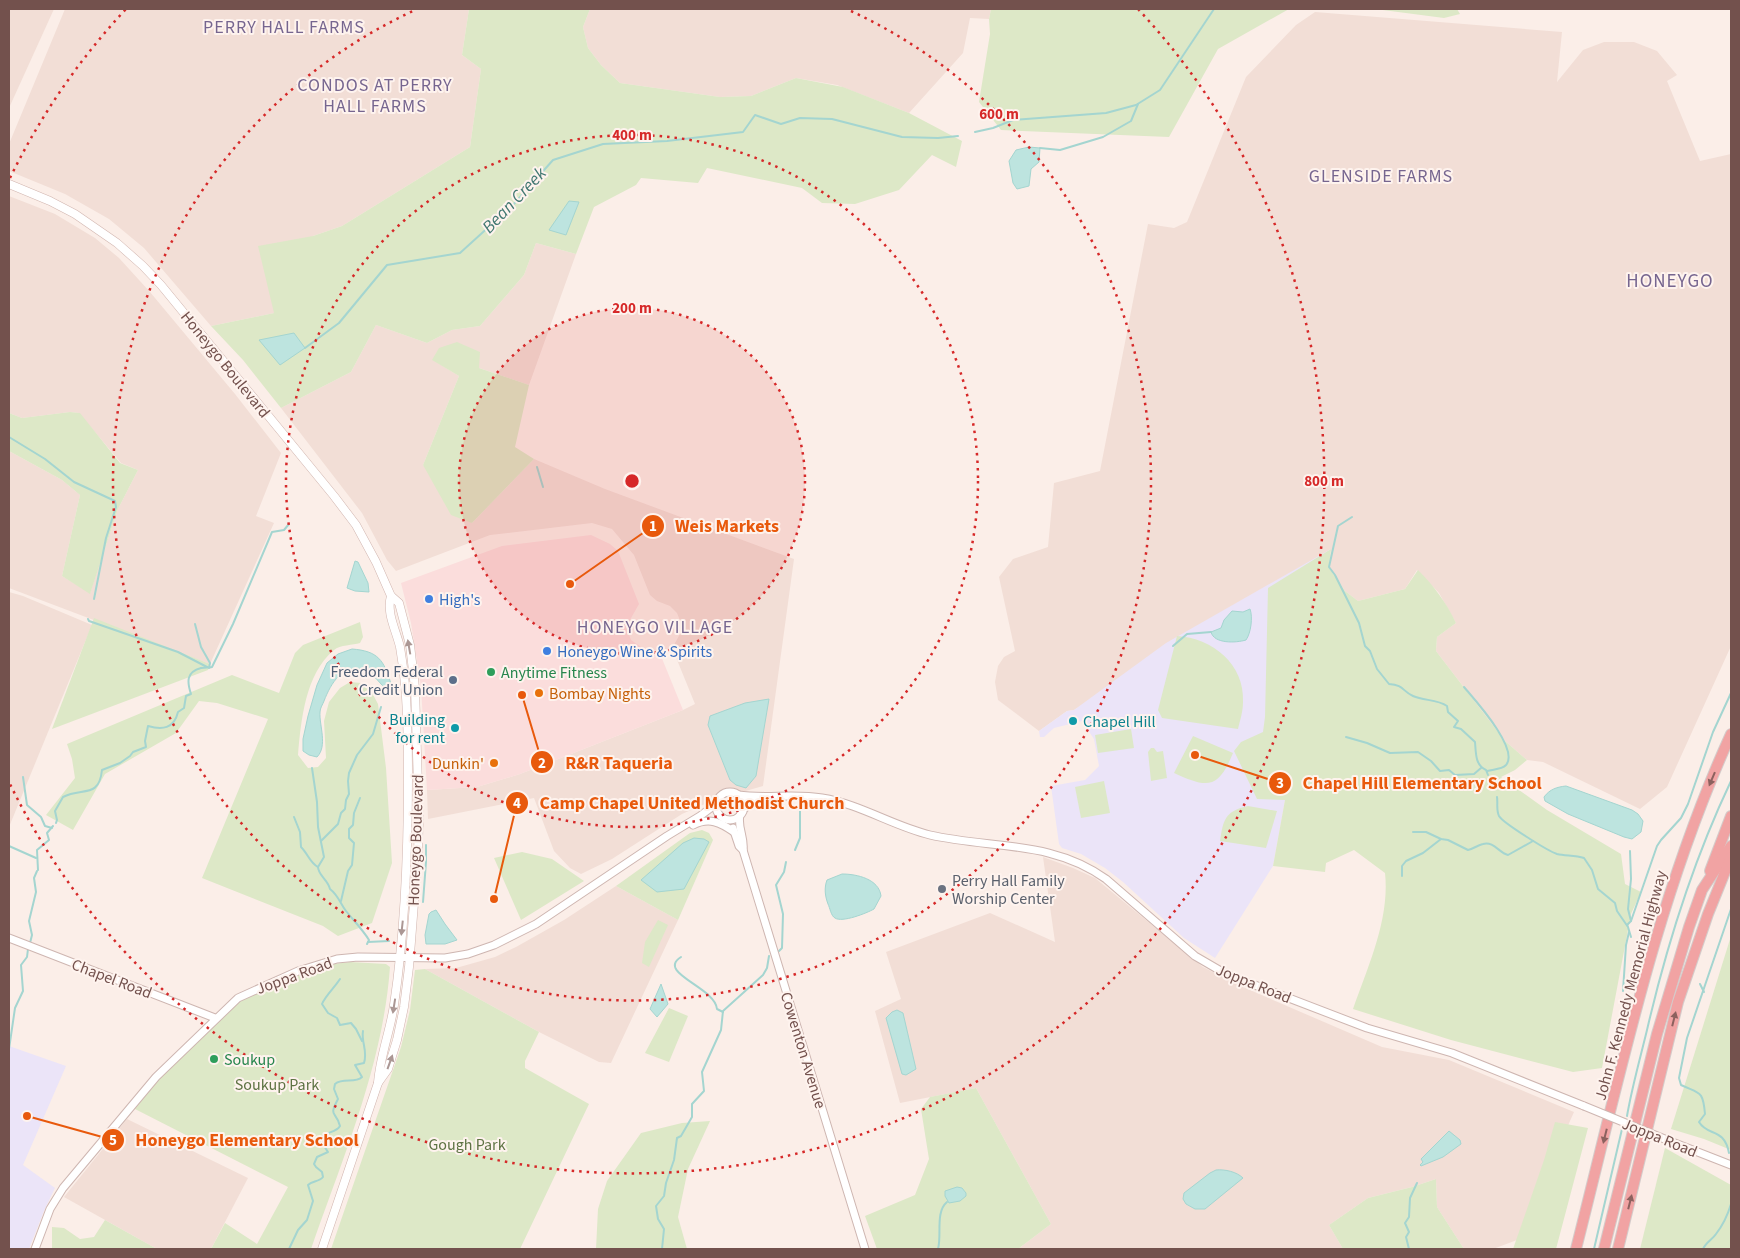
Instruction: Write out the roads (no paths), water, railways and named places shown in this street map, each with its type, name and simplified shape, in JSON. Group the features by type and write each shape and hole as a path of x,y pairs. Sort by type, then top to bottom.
{"highway":[{"name":"John F. Kennedy Memorial Highway","path":"1576,1249 1658,931 1685,848 1731,734"},
{"path":"1604,1249 1657,1034 1689,926 1731,816"},
{"path":"1702,890 1731,846"},
{"path":"1618,1249 1678,1002 1708,914 1731,857"}],"main road":[{"name":"Honeygo Boulevard","path":"9,184 75,214 117,242 143,266 166,291 356,525 376,562 390,596 398,603 407,636 414,688 419,820 418,852 410,958 404,1007 388,1069 378,1083"},
{"name":"Honeygo Boulevard","path":"322,1249 378,1083 379,1068 394,1007 406,862 408,777 405,686 400,648 388,606 390,596"}],"street":[{"name":"Joppa Road","path":"34,1249 50,1208 63,1188 156,1077 215,1018 238,998 315,964 345,958 437,958 459,956 486,948 512,937 552,914 700,816 716,804 719,797 725,793 732,792 738,795 762,798 790,796 823,798 855,806 930,835 1036,849 1062,857 1101,875 1195,956 1226,974 1367,1028 1452,1053 1731,1165"},
{"path":"738,795 743,801 741,812"},
{"name":"Joppa Road","path":"700,816 719,815 727,819 736,818 741,812 762,798"},
{"path":"716,804 719,815"},
{"name":"Cowenton Avenue","path":"741,812 739,826 744,844 743,850 864,1249"},
{"name":"Cowenton Avenue","path":"727,819 739,846 743,850"},
{"path":"676,831 680,832 696,823 709,820 719,822 734,832"},
{"name":"Chapel Road","path":"9,938 215,1018"}],"water":[{"path":"1029,147 1040,148 1039,162 1031,169 1029,186 1017,189 1013,183 1009,161 1016,150"},
{"path":"569,201 579,202 566,235 549,230"},
{"path":"294,333 305,348 280,365 259,340"},
{"path":"355,561 358,562 368,583 369,592 355,591 347,588"},
{"path":"1250,609 1251,625 1246,640 1226,642 1213,636 1211,632 1221,628 1224,620 1232,611 1243,612"},
{"path":"352,649 368,652 379,658 386,669 391,684 383,686 371,674 358,669 351,669 339,676 330,687 320,709 322,747 317,757 309,755 303,751 303,739 317,685 327,663 338,654"},
{"path":"769,699 756,776 746,788 736,785 730,780 708,725 710,716 745,703"},
{"path":"1566,786 1632,810 1643,821 1641,832 1632,839 1624,837 1568,814 1545,801 1544,797 1551,790"},
{"path":"694,838 704,839 709,842 684,889 657,892 641,880 683,843"},
{"path":"842,874 860,876 876,885 881,896 874,909 849,918 838,919 834,917 826,898 825,886 827,880"},
{"path":"436,910 457,940 445,944 426,944 425,935 429,914"},
{"path":"661,984 668,1004 657,1017 650,1009"},
{"path":"897,1010 903,1013 916,1069 906,1075 902,1074 886,1018"},
{"path":"1449,1131 1460,1140 1461,1144 1443,1157 1421,1166 1423,1162 1421,1159"},
{"path":"1216,1170 1231,1171 1243,1178 1205,1209 1195,1209 1186,1204 1183,1199 1184,1193"},
{"path":"957,1187 962,1188 966,1196 960,1201 949,1203 945,1196 945,1191"}],"waterway":[{"name":"Bean Creek","path":"975,132 993,128 1013,120 1106,113 1136,105 1160,90 1214,9"},
{"path":"1040,148 1060,150 1103,137 1131,121 1138,104"},
{"name":"Bean Creek","path":"305,348 339,323 387,265 460,253 513,205 553,160 603,144 667,141 743,132 755,115 781,124 800,118 832,119 902,137 938,138 958,136"},
{"path":"9,437 45,459 74,482 115,501 116,507 106,538 94,599"},
{"path":"537,467 543,487"},
{"path":"1352,517 1338,526 1329,567 1335,575 1359,623 1365,646 1370,651 1377,669 1389,684 1400,687 1413,696 1439,702 1447,706 1448,712 1458,721 1454,727 1461,729 1475,742 1478,762 1488,775"},
{"path":"56,823 55,811 63,797 93,789 100,779 102,770 120,763 133,752 146,747 145,741 148,726 163,728 174,722 178,712 184,708 186,696 191,694 188,682 190,675 201,668 212,667 233,624 272,532 284,530 289,524"},
{"path":"88,619 89,621 178,652 207,667"},
{"path":"195,624 201,647 210,663 209,668"},
{"path":"1173,646 1187,634 1211,632"},
{"path":"1464,687 1494,724 1507,748 1509,758 1506,765 1499,769 1487,771"},
{"path":"1627,925 1631,921 1657,846 1681,818 1688,804 1713,732 1731,693"},
{"path":"321,841 338,824 341,813 345,809 349,794 349,773 357,755 373,734 381,707"},
{"path":"1346,737 1367,743 1390,753 1418,752 1431,761 1440,771 1449,770 1455,775 1474,774 1481,768"},
{"path":"312,768 317,802 318,827 324,857 318,867"},
{"path":"23,777 27,805 41,817 45,826 52,828"},
{"path":"1627,1116 1672,935 1693,872 1731,781"},
{"path":"1497,797 1499,816 1502,820 1557,854 1584,858 1592,870 1598,889 1615,903 1617,911 1628,927 1631,937"},
{"path":"341,901 348,871 352,865 354,843 349,838 349,829 353,825 354,813 360,798"},
{"path":"795,850 800,838 800,809 805,803"},
{"path":"294,817 300,832 301,847 318,867 330,889 346,911 367,936 368,942"},
{"path":"38,870 37,850 49,840 47,833 53,826"},
{"path":"1413,832 1426,832 1468,850 1483,844 1490,844 1508,855 1533,841"},
{"path":"1402,876 1402,866 1406,861 1423,853 1441,839"},
{"path":"423,902 426,845"},
{"path":"9,846 36,858"},
{"path":"1630,851 1631,879 1628,909 1631,921"},
{"path":"779,951 782,948 783,914 776,885 784,872 786,862"},
{"path":"30,943 32,935 29,921 36,892 34,878 37,871"},
{"path":"1729,1153 1723,1139 1707,1130 1699,1122 1705,1114 1702,1097 1681,1085 1679,1078 1687,1038 1731,909"},
{"path":"1623,991 1626,945 1629,932"},
{"path":"367,944 368,942 389,941"},
{"path":"9,1049 15,1008 23,991 21,965 27,957 28,949"},
{"path":"662,1249 664,1229 658,1219 656,1206 664,1196 666,1183 674,1160 677,1138 681,1136 692,1117 692,1104 704,1091 702,1072 721,1030 723,1011 763,975 767,968 769,956"},
{"path":"681,957 675,963 676,969 681,975 707,994 714,1001 717,1009 723,1012"},
{"path":"340,979 322,1004 328,1013 337,1018 340,1025 351,1023 362,1041"},
{"path":"1700,984 1704,992"},
{"path":"289,1249 298,1230 307,1220 313,1201 308,1185 323,1177 322,1172 314,1164 317,1157 328,1152 322,1143 322,1137 340,1126 333,1112 338,1099 334,1089 335,1084 362,1077 355,1065 364,1063 365,1059 363,1031"},
{"path":"1594,1249 1622,1129"},
{"path":"1409,1249 1406,1237 1409,1232 1405,1223 1409,1217 1410,1198 1417,1183"},
{"path":"938,1249 941,1212 947,1202"},
{"path":"1703,1249 1721,1227 1731,1204"}],"place":[{"name":"Weis Markets","path":"570,584"},
{"name":"High's","path":"429,599"},
{"name":"Honeygo Wine & Spirits","path":"547,651"},
{"name":"Anytime Fitness","path":"491,672"},
{"name":"Freedom Federal Credit Union","path":"453,680"},
{"name":"Bombay Nights","path":"539,693"},
{"name":"R&R Taqueria","path":"522,695"},
{"name":"Chapel Hill","path":"1073,721"},
{"name":"Building for rent","path":"455,728"},
{"name":"Chapel Hill Elementary School","path":"1195,755"},
{"name":"Dunkin'","path":"494,763"},
{"name":"Perry Hall Family Worship Center","path":"942,889"},
{"name":"Camp Chapel United Methodist Church","path":"494,899"},
{"name":"Soukup","path":"214,1059"},
{"name":"Honeygo Elementary School","path":"27,1116"}],"district":[{"name":"PERRY HALL FARMS","path":"284,27"},
{"name":"CONDOS AT PERRY HALL FARMS","path":"375,95"},
{"name":"GLENSIDE FARMS","path":"1381,176"},
{"name":"HONEYGO","path":"1670,280"},
{"name":"HONEYGO VILLAGE","path":"655,627"}],"park label":[{"name":"Soukup Park","path":"277,1084"},
{"name":"Gough Park","path":"467,1144"}]}
